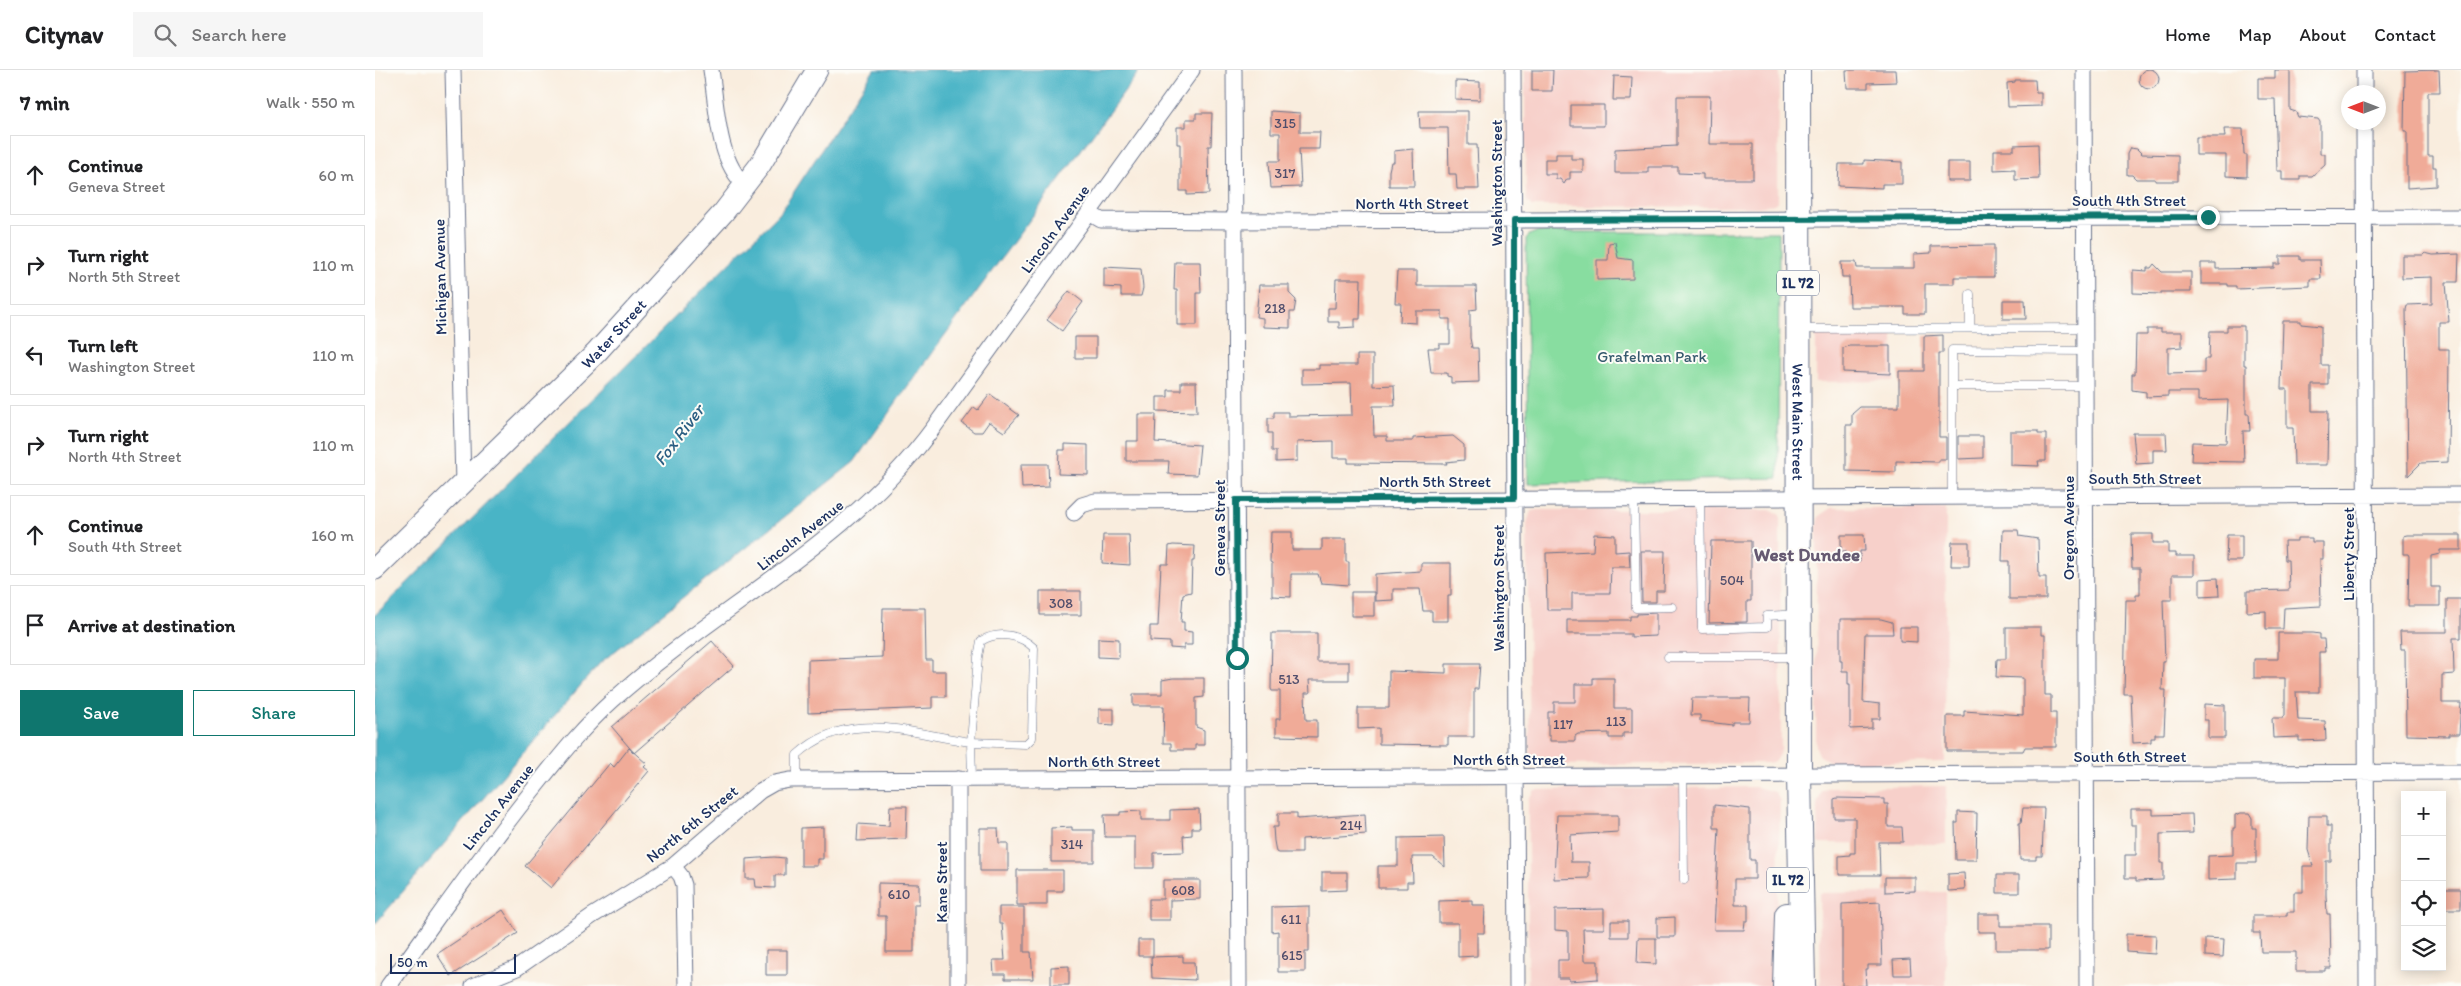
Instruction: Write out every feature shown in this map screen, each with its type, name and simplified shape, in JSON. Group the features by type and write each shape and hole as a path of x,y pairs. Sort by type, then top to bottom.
{"main road":[{"name":"West Main Street","path":"1798,70 1799,774 1803,986"},
{"name":"West Main Street","path":"1785,986 1788,860 1799,774"}],"street":[{"name":"Michigan Avenue","path":"453,70 463,484"},
{"path":"711,70 727,161 737,178 745,185"},
{"name":"Water Street","path":"375,569 596,353 723,214 768,152 817,70"},
{"name":"Lincoln Avenue","path":"388,986 503,827 559,758 598,714 654,667 805,555 853,516 898,472 925,440 1191,70"},
{"name":"Geneva Street","path":"1235,70 1239,986"},
{"name":"Washington Street","path":"1513,70 1517,986"},
{"name":"Oregon Avenue","path":"2085,70 2087,986"},
{"path":"2364,70 2364,85"},
{"name":"Liberty Street","path":"2364,130 2367,986"},
{"name":"North 4th Street","path":"1089,214 1101,220 1235,221 1798,218"},
{"name":"South 4th Street","path":"1798,218 2461,217"},
{"name":"South 5th Street","path":"1799,497 2461,495"},
{"name":"North 5th Street","path":"1074,513 1082,505 1095,501 1799,497"},
{"name":"South 6th Street","path":"1799,774 2461,772"},
{"name":"North 6th Street","path":"473,986 517,968 592,916 673,866 760,791 774,783 797,779 1799,774"},
{"name":"Kane Street","path":"958,986 965,779"},
{"path":"673,866 681,876 684,888 686,986"}],"lane":[{"path":"1970,294 1970,327"},
{"path":"1798,329 2085,328"},
{"path":"1952,496 1952,350 2085,351"},
{"path":"1952,386 2085,386"},
{"path":"1701,497 1702,629 1767,627 1767,616 1799,614"},
{"path":"1634,498 1635,608 1672,607"},
{"path":"797,779 797,755 813,741 838,730 888,727 971,742 1026,744 1032,738 1034,648 1026,640 1015,636 990,636 981,641 971,742 965,779"},
{"path":"1668,657 1799,657"},
{"path":"1683,775 1684,880"}],"shaded area":[{"path":"1525,70 1779,70 1778,201 1774,204 1759,207 1532,206 1527,202 1526,196"},
{"path":"1893,335 1894,381 1816,382 1816,336"},
{"path":"1831,508 1946,508 1945,762 1832,763 1819,755 1816,747 1817,523 1819,516"},
{"path":"1770,510 1780,515 1781,751 1775,761 1768,763 1540,765 1530,760 1527,523 1531,511"},
{"path":"1946,786 1946,844 1818,843 1817,804 1822,791 1830,788"},
{"path":"1756,787 1775,792 1780,801 1775,986 1528,986 1528,800 1534,790"},
{"path":"1946,892 1946,986 1821,986 1819,893"}],"green space":[{"name":"Grafelman Park","path":"1536,232 1779,232 1778,478 1528,484 1526,239 1529,235"}],"water":[{"name":"Fox River","path":"874,70 1140,70 917,373 854,462 600,663 375,924 375,615 780,213"}],"building":[{"path":"2145,69 2153,69 2159,75 2159,83 2153,89 2145,89 2139,83 2139,75"},
{"path":"1532,70 1553,70 1552,91 1532,91"},
{"path":"1846,70 1895,70 1896,82 1868,83 1868,88 1847,88"},
{"path":"2275,70 2290,70 2290,110 2296,112 2298,117 2318,119 2320,122 2320,154 2325,154 2325,164 2312,176 2300,176 2300,180 2282,180 2282,171 2277,171 2275,99 2258,99 2258,78 2275,78"},
{"path":"2439,70 2440,92 2428,92 2428,156 2433,156 2433,167 2436,167 2436,186 2407,188 2407,131 2404,131 2405,71"},
{"path":"1614,76 1632,77 1631,100 1613,100"},
{"path":"2015,80 2035,80 2036,93 2041,93 2041,106 2008,107 2007,83 2015,82"},
{"path":"1455,81 1480,82 1480,100 1455,99"},
{"path":"1677,96 1710,96 1709,144 1753,144 1753,179 1703,179 1703,174 1678,173 1678,167 1648,167 1648,173 1615,173 1615,149 1677,146"},
{"path":"1571,105 1604,105 1604,126 1571,126"},
{"path":"1271,111 1300,113 1300,132 1320,132 1319,149 1299,149 1301,187 1271,188 1269,161 1280,161 1280,133 1271,133"},
{"path":"1419,111 1468,111 1468,145 1477,145 1479,189 1457,189 1456,174 1449,174 1448,128 1420,128"},
{"path":"1196,113 1212,113 1211,146 1208,146 1209,194 1187,195 1187,191 1180,191 1180,144 1177,144 1177,127 1186,127 1186,119 1196,119"},
{"path":"2224,129 2243,129 2244,155 2247,155 2247,177 2226,176 2226,155 2196,155 2196,137 2225,137"},
{"path":"2038,144 2039,179 2015,180 2015,169 1994,170 1994,150 2014,150 2014,145"},
{"path":"2130,148 2137,149 2142,154 2178,155 2178,181 2136,179 2132,175 2127,175 2127,154"},
{"path":"1413,149 1414,186 1389,186 1389,171 1391,162 1394,162 1394,151"},
{"path":"1556,154 1571,154 1571,159 1583,159 1583,172 1570,172 1570,179 1567,179 1564,184 1560,179 1556,179 1556,174 1545,174 1545,159 1556,159"},
{"path":"1864,160 1902,162 1902,184 1882,184 1882,188 1838,186 1839,164 1864,164"},
{"path":"1947,162 1970,162 1970,181 1947,181"},
{"path":"1615,242 1618,258 1633,260 1633,279 1597,280 1597,260 1608,260 1609,243"},
{"path":"1994,245 1994,277 1954,277 1954,284 1925,284 1925,314 1905,314 1905,307 1850,307 1849,277 1842,277 1841,262 1856,262 1857,268 1914,268 1914,254 1931,253 1931,246"},
{"path":"2425,253 2433,255 2459,254 2458,282 2446,282 2449,322 2439,322 2439,349 2449,349 2448,462 2421,463 2408,476 2406,309 2407,305 2432,304 2432,277 2402,278 2402,255 2423,255"},
{"path":"2280,256 2300,256 2300,260 2320,260 2321,279 2310,279 2310,286 2236,289 2236,286 2228,286 2228,284 2201,284 2201,263 2216,263 2216,269 2274,268 2274,264 2280,264"},
{"path":"1175,262 1200,262 1201,293 1197,293 1197,325 1177,325 1177,290 1174,290"},
{"path":"2154,264 2162,272 2191,272 2191,292 2133,293 2133,270 2147,271 2147,268 2151,268"},
{"path":"1104,267 1141,269 1143,288 1141,296 1121,296 1121,288 1104,287"},
{"path":"1397,271 1417,271 1417,286 1476,286 1477,309 1470,310 1470,338 1472,348 1478,348 1479,382 1451,383 1451,377 1447,376 1447,373 1431,373 1428,348 1439,348 1439,344 1450,344 1450,319 1442,319 1442,311 1416,311 1416,323 1400,322 1401,303 1395,303"},
{"path":"1336,279 1361,279 1360,319 1355,319 1355,327 1339,328 1339,322 1328,322 1328,308 1335,308"},
{"path":"1259,285 1289,285 1289,293 1296,300 1294,312 1290,312 1290,328 1263,327 1263,318 1256,317"},
{"path":"1069,291 1083,302 1062,331 1047,320"},
{"path":"2003,300 2025,300 2026,319 2003,319"},
{"path":"2283,321 2301,321 2301,324 2321,326 2321,365 2328,365 2328,385 2312,385 2312,411 2328,411 2327,465 2294,465 2293,428 2287,428 2287,389 2281,389"},
{"path":"2227,326 2244,326 2246,414 2249,414 2250,431 2243,431 2244,462 2191,461 2192,442 2226,443 2228,400 2198,401 2198,392 2168,392 2168,396 2146,397 2146,392 2132,390 2132,374 2135,374 2136,335 2147,335 2147,329 2161,329 2161,332 2182,332 2182,347 2168,348 2168,374 2204,373 2204,359 2209,359 2210,331 2227,331"},
{"path":"1943,335 1943,353 1939,353 1939,437 1946,437 1946,459 1939,459 1939,462 1896,461 1896,472 1846,471 1846,425 1852,425 1852,414 1860,407 1899,407 1899,371 1924,371 1924,336"},
{"path":"1075,337 1096,337 1096,358 1075,358"},
{"path":"1849,346 1890,346 1890,374 1843,372 1843,348"},
{"path":"1357,355 1373,355 1373,386 1394,385 1395,406 1373,406 1374,436 1387,436 1387,441 1413,441 1413,438 1453,436 1464,445 1464,460 1446,462 1447,464 1348,463 1348,458 1333,458 1333,441 1297,442 1297,461 1276,462 1276,451 1272,451 1272,433 1268,433 1268,418 1274,418 1274,412 1288,412 1288,416 1352,415 1351,383 1302,384 1302,369 1319,369 1319,365 1357,365"},
{"path":"1181,382 1196,382 1197,412 1157,411 1157,397 1168,397 1168,390 1181,390"},
{"path":"990,394 1019,415 1004,432 989,422 982,432 974,432 962,423 974,407 978,410"},
{"path":"1138,414 1156,414 1155,442 1200,445 1197,475 1168,474 1169,461 1126,461 1126,441 1138,441"},
{"path":"2010,431 2038,431 2038,434 2046,434 2046,461 2038,461 2039,466 2010,465"},
{"path":"2133,433 2166,433 2167,450 2153,450 2153,463 2136,464"},
{"path":"1958,436 1983,436 1983,458 1958,459"},
{"path":"1065,444 1088,445 1088,475 1058,474 1059,450 1065,450"},
{"path":"1021,464 1048,464 1049,487 1022,488"},
{"path":"2003,530 2018,530 2019,536 2038,539 2039,577 2046,577 2046,599 2009,599 2009,561 2002,561"},
{"path":"1271,532 1292,532 1292,550 1322,550 1322,539 1346,539 1349,585 1321,583 1318,574 1291,574 1291,597 1272,596"},
{"path":"1594,534 1615,535 1615,552 1629,551 1630,567 1611,567 1610,593 1572,593 1572,610 1547,610 1546,553 1593,551"},
{"path":"2131,534 2153,534 2153,543 2168,543 2168,553 2176,553 2176,556 2194,556 2194,575 2172,575 2172,600 2163,600 2165,662 2163,662 2162,690 2166,690 2164,734 2155,734 2155,738 2151,738 2151,742 2133,743 2131,694 2124,694 2126,600 2136,600 2136,595 2140,595 2140,568 2132,568"},
{"path":"1103,535 1129,535 1130,565 1102,563"},
{"path":"1841,535 1864,535 1865,551 1860,551 1860,562 1846,562 1846,551 1841,551"},
{"path":"2227,535 2242,535 2242,561 2226,561"},
{"path":"2461,535 2461,550 2440,550 2440,554 2431,556 2431,587 2440,587 2440,606 2408,606 2409,556 2408,554 2403,554 2403,536"},
{"path":"2297,538 2312,538 2312,542 2323,542 2323,559 2320,559 2321,606 2284,608 2283,629 2266,629 2266,611 2247,612 2247,591 2289,590 2288,560 2285,560 2284,541 2297,541"},
{"path":"1711,541 1751,541 1751,601 1747,601 1747,622 1709,623"},
{"path":"1952,542 1969,542 1969,566 1951,566"},
{"path":"1169,546 1195,546 1194,561 1192,561 1191,592 1183,594 1181,622 1184,622 1184,631 1192,632 1192,645 1184,645 1184,649 1170,648 1170,642 1150,641 1150,626 1158,626 1161,564 1168,564"},
{"path":"1641,551 1665,551 1664,591 1656,591 1656,602 1642,602"},
{"path":"1421,563 1451,563 1451,596 1448,596 1448,621 1432,621 1432,611 1423,611 1420,589 1393,589 1393,600 1375,601 1375,574 1421,571"},
{"path":"2218,578 2219,596 2200,597 2200,579"},
{"path":"1040,591 1081,591 1081,615 1040,615"},
{"path":"1351,592 1374,592 1374,616 1351,616"},
{"path":"2447,599 2461,599 2461,638 2453,638 2454,674 2442,675 2442,703 2461,703 2459,734 2449,734 2449,736 2406,735 2405,650 2401,650 2400,632 2447,632"},
{"path":"883,608 925,608 926,660 932,660 932,671 946,671 946,697 932,697 932,708 808,713 808,660 882,657"},
{"path":"1656,613 1656,636 1631,637 1631,634 1567,634 1567,620 1630,620 1630,616 1637,616 1637,614"},
{"path":"1840,619 1881,619 1892,622 1893,634 1865,634 1863,702 1880,704 1880,719 1872,719 1872,728 1850,729 1850,684 1848,684 1848,671 1842,671 1842,661 1840,661"},
{"path":"1900,627 1917,627 1917,642 1900,641"},
{"path":"2006,627 2041,627 2041,635 2045,635 2045,695 2051,695 2051,713 2056,713 2056,747 2025,747 2023,751 1947,751 1947,716 1964,716 1964,711 2023,715 2023,678 1996,677 1997,659 2006,659"},
{"path":"1272,633 1317,633 1317,662 1349,662 1349,680 1309,680 1310,693 1305,693 1306,720 1317,720 1317,737 1276,736 1276,719 1280,719 1280,691 1272,691 1271,689"},
{"path":"2278,633 2313,633 2320,634 2320,639 2324,639 2325,652 2319,652 2319,692 2296,692 2298,720 2325,721 2326,740 2299,741 2299,737 2273,738 2272,718 2283,718 2285,715 2285,678 2254,678 2254,659 2278,659"},
{"path":"1098,638 1119,639 1119,658 1098,657"},
{"path":"712,641 734,666 634,753 612,727"},
{"path":"1446,664 1480,664 1478,689 1474,689 1474,737 1448,737 1448,745 1379,744 1379,728 1358,729 1358,708 1389,708 1389,671 1446,673"},
{"path":"1204,678 1204,697 1196,698 1196,727 1204,730 1204,745 1195,745 1195,750 1171,750 1171,743 1163,743 1164,706 1133,706 1133,694 1162,694 1162,680"},
{"path":"1593,678 1614,678 1614,708 1632,708 1632,733 1623,733 1623,738 1609,738 1609,733 1578,734 1575,736 1575,741 1550,741 1550,736 1548,736 1548,712 1554,712 1554,702 1575,702 1575,684 1593,684"},
{"path":"1692,698 1750,698 1749,722 1732,722 1732,725 1700,721 1700,715 1691,715"},
{"path":"2204,704 2225,705 2225,738 2208,738 2208,720 2204,720"},
{"path":"1099,709 1114,709 1114,725 1099,724"},
{"path":"629,748 647,764 644,767 649,771 551,888 525,866 610,763 614,767"},
{"path":"1834,799 1884,799 1884,804 1888,804 1888,827 1902,827 1903,842 1879,842 1880,875 1839,875 1839,856 1855,853 1855,818 1834,818"},
{"path":"1714,805 1750,809 1750,860 1755,860 1755,879 1735,879 1735,905 1748,905 1748,921 1745,921 1744,930 1714,930 1719,828 1714,828"},
{"path":"890,806 907,806 906,839 857,841 858,824 889,826"},
{"path":"2023,808 2044,808 2042,856 2036,856 2036,860 2020,860 2019,823 2021,823"},
{"path":"1199,809 1200,828 1192,828 1192,835 1183,836 1184,852 1154,853 1154,868 1135,868 1135,837 1105,837 1104,815 1120,815 1120,812 1141,811 1141,820 1170,820 1170,810"},
{"path":"2131,809 2153,809 2153,815 2192,814 2193,833 2160,834 2160,863 2163,863 2163,880 2136,881 2136,878 2125,878 2125,855 2136,855 2136,825 2131,825"},
{"path":"1958,812 1977,813 1976,860 1956,860 1955,823 1958,823"},
{"path":"1278,813 1297,813 1297,819 1365,814 1366,834 1302,839 1302,853 1278,853 1276,852 1273,827 1278,827"},
{"path":"2249,813 2252,818 2252,828 2256,828 2256,863 2237,863 2237,879 2208,880 2208,856 2233,855 2235,815"},
{"path":"1557,815 1618,815 1618,832 1570,835 1571,862 1589,862 1589,878 1554,879"},
{"path":"2309,816 2327,816 2327,826 2331,826 2331,861 2326,861 2326,896 2327,914 2330,914 2331,968 2325,968 2325,971 2296,971 2296,952 2261,952 2260,933 2253,933 2253,916 2287,916 2287,912 2294,912 2294,892 2303,892 2303,866 2313,866 2308,850"},
{"path":"823,827 823,859 817,859 817,866 801,866 801,828"},
{"path":"1072,827 1072,830 1094,830 1094,862 1051,862 1051,828"},
{"path":"980,828 998,828 999,843 1008,843 1008,871 980,871"},
{"path":"1444,837 1445,867 1433,857 1412,857 1413,882 1407,882 1407,888 1378,888 1378,866 1398,866 1398,838"},
{"path":"785,858 785,875 775,875 775,888 756,887 755,879 746,879 746,859"},
{"path":"1017,870 1063,870 1063,891 1047,891 1047,905 1017,905"},
{"path":"1322,872 1347,872 1347,890 1322,891"},
{"path":"1964,873 1965,890 1948,891 1948,874"},
{"path":"1997,875 2019,875 2019,893 1997,893"},
{"path":"1885,877 1915,877 1915,891 1885,892"},
{"path":"1163,880 1200,880 1200,899 1170,900 1170,920 1149,920 1149,899 1163,899"},
{"path":"878,883 919,884 919,904 914,904 914,952 886,952 886,916 878,916"},
{"path":"2446,889 2461,889 2461,909 2446,909"},
{"path":"1472,900 1472,905 1485,905 1484,933 1477,933 1477,956 1458,957 1458,923 1439,923 1439,901"},
{"path":"1880,902 1882,965 1868,965 1868,969 1865,969 1866,986 1842,986 1842,904"},
{"path":"1309,906 1309,952 1305,952 1305,972 1278,972 1278,931 1272,932 1272,907"},
{"path":"999,907 1024,907 1024,952 1031,952 1033,979 1005,979 1005,974 994,974 993,960 1005,960 1002,924 999,924"},
{"path":"1604,909 1604,929 1583,929 1584,961 1598,961 1598,979 1569,981 1569,978 1558,978 1558,960 1568,960 1568,931 1555,930 1555,910"},
{"path":"503,910 518,933 451,976 437,954"},
{"path":"1978,914 2000,914 2000,926 2048,926 2048,950 1996,950 1996,932 1978,932"},
{"path":"1675,917 1675,937 1657,937 1657,918"},
{"path":"1611,921 1628,921 1628,937 1611,937"},
{"path":"2126,934 2156,935 2155,954 2126,952"},
{"path":"1638,938 1656,938 1656,964 1637,963"},
{"path":"2205,938 2224,939 2223,957 2205,956"},
{"path":"1138,940 1153,940 1153,956 1138,956"},
{"path":"766,950 787,950 787,975 766,975"},
{"path":"1183,956 1183,962 1194,962 1195,980 1152,978 1151,957"},
{"path":"1910,959 1911,975 1894,975 1893,960"},
{"path":"1069,966 1069,985 1051,985 1051,967"}],"district":[{"name":"West Dundee","path":"1807,554"}],"route":[{"path":"1237,658 1236,500 1514,498 1514,220 2208,217"}]}
